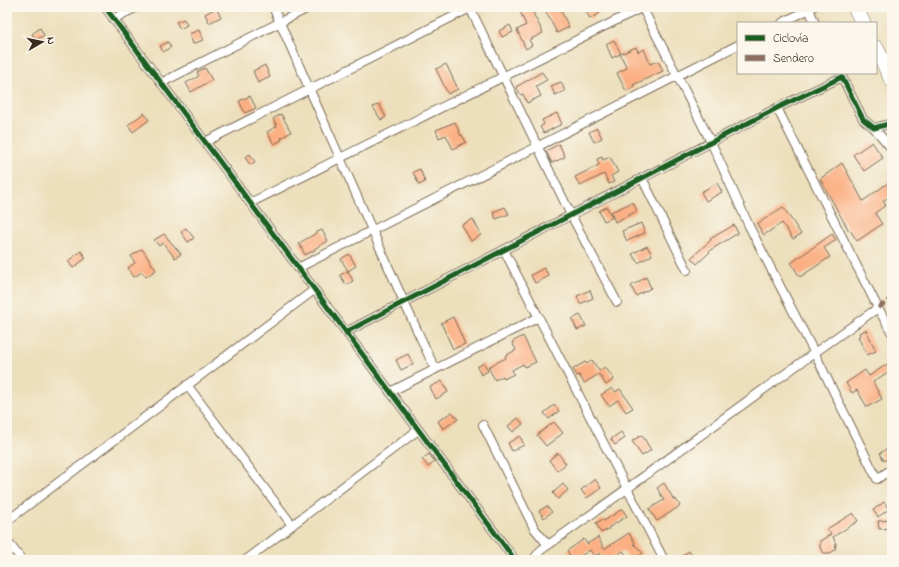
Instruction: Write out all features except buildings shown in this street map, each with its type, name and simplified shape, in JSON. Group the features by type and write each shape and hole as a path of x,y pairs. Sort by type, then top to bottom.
{"highway":[{"path":"855,7 862,22"},
{"path":"877,54 892,80"}],"street":[{"path":"104,7 516,560"},
{"path":"113,19 137,7"},
{"path":"273,7 435,369"},
{"path":"161,83 310,7"},
{"path":"250,203 642,7 711,142 749,226 877,479 892,469"},
{"path":"205,142 471,8 503,77 571,215 617,302"},
{"path":"784,22 810,8 815,22"},
{"path":"298,268 737,46"},
{"path":"346,332 843,74 863,119 874,128 892,149"},
{"path":"777,108 892,333"},
{"path":"874,128 892,122"},
{"path":"642,178 687,270"},
{"path":"504,250 664,560"},
{"path":"7,521 314,290"},
{"path":"533,560 541,550 814,352 878,308"},
{"path":"390,392 539,317"},
{"path":"187,385 292,525"},
{"path":"482,425 534,528 548,545"},
{"path":"246,560 418,430"},
{"path":"7,541 22,560"}],"marked path":[{"path":"878,308 892,298"}],"cycle path":[{"path":"105,7 515,560"},
{"path":"346,332 777,108 842,77 863,119 874,128 892,123"}]}
